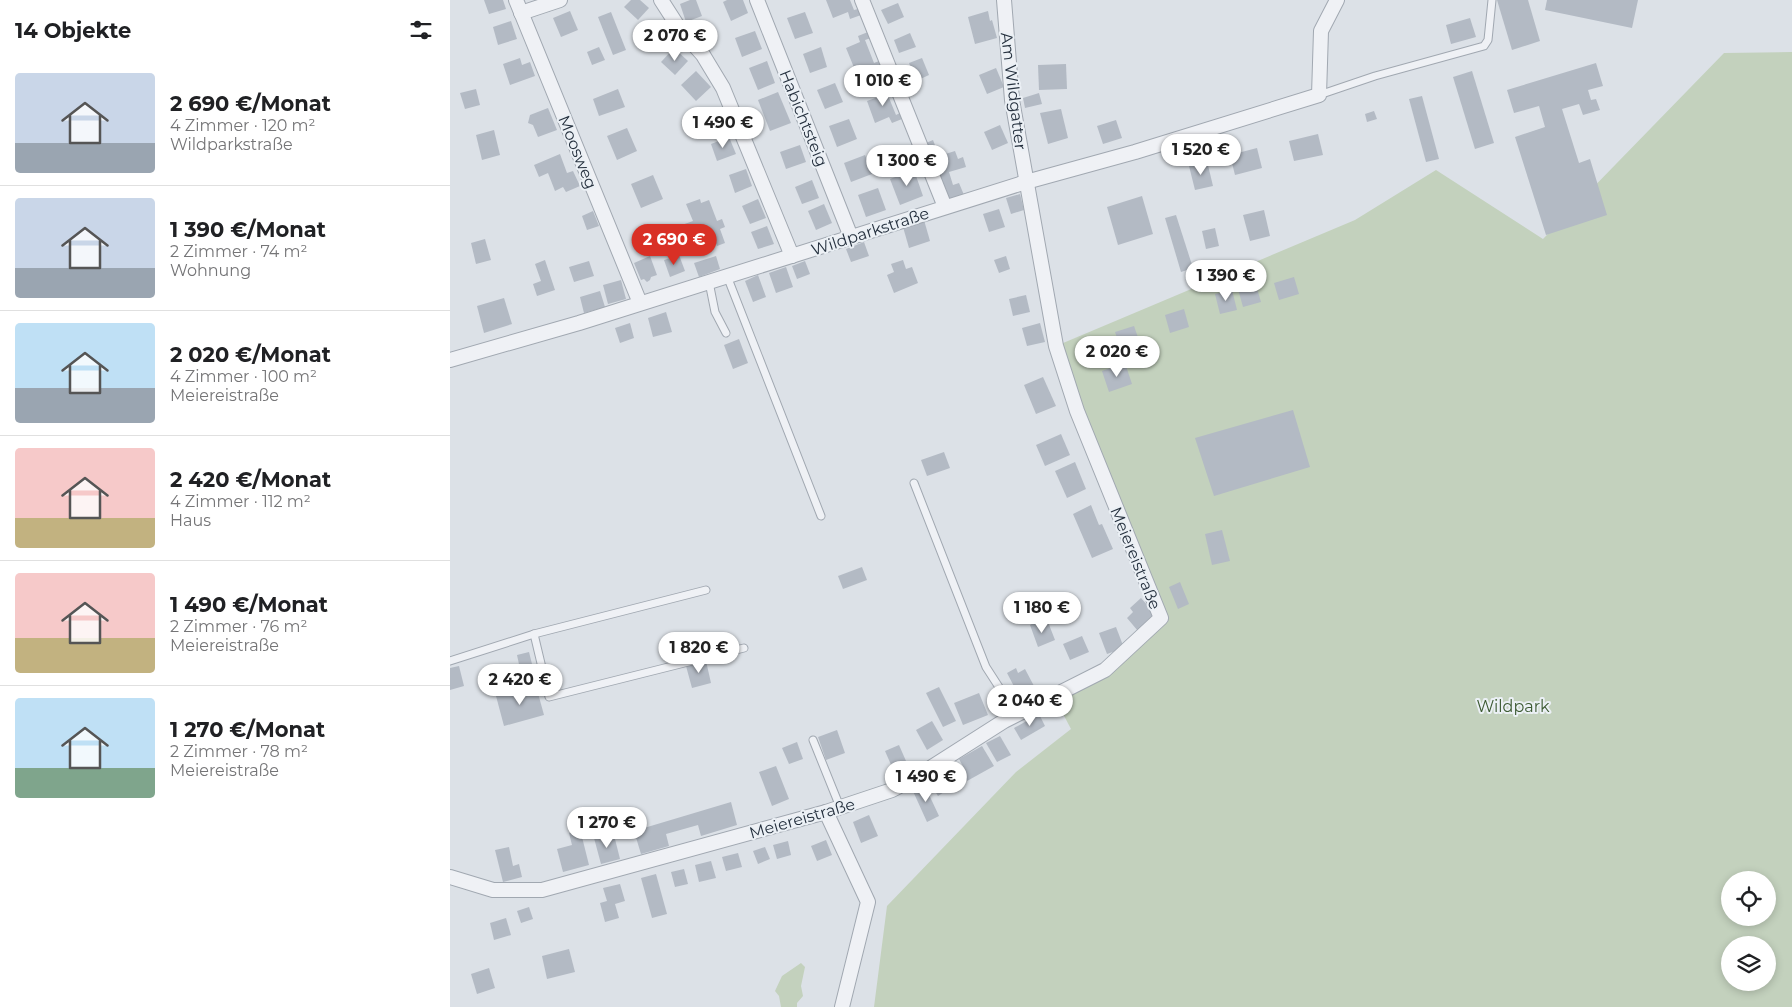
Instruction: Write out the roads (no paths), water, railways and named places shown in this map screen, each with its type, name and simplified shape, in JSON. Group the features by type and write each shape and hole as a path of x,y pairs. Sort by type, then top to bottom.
{"street":[{"name":"Moosweg","path":"516,0 640,303"},
{"path":"521,13 560,0"},
{"path":"661,0 679,28 703,55 724,88 792,256"},
{"name":"Habichtsteig","path":"757,0 851,237"},
{"path":"862,0 945,207"},
{"name":"Am Wildgatter","path":"1004,0 1012,100 1026,182"},
{"path":"1319,95 1321,31 1337,0"},
{"name":"Wildparkstraße","path":"450,360 579,323 1026,182 1135,152 1319,95"},
{"name":"Meiereistraße","path":"450,878 492,890 542,890 826,812 892,790 1017,715 1105,670 1161,618 1077,411 1056,346 1026,182"},
{"path":"826,812 868,902 842,1007"}],"lane":[{"path":"1319,95 1375,76 1484,46 1488,40 1492,0"},
{"path":"727,276 821,516"},
{"path":"709,282 715,312 726,333"},
{"path":"914,483 986,667 1017,715"},
{"path":"450,661 534,634 706,590"},
{"path":"534,634 549,697 744,648"},
{"path":"813,740 840,807"}],"park label":[{"name":"Wildpark","path":"1513,706"}]}
